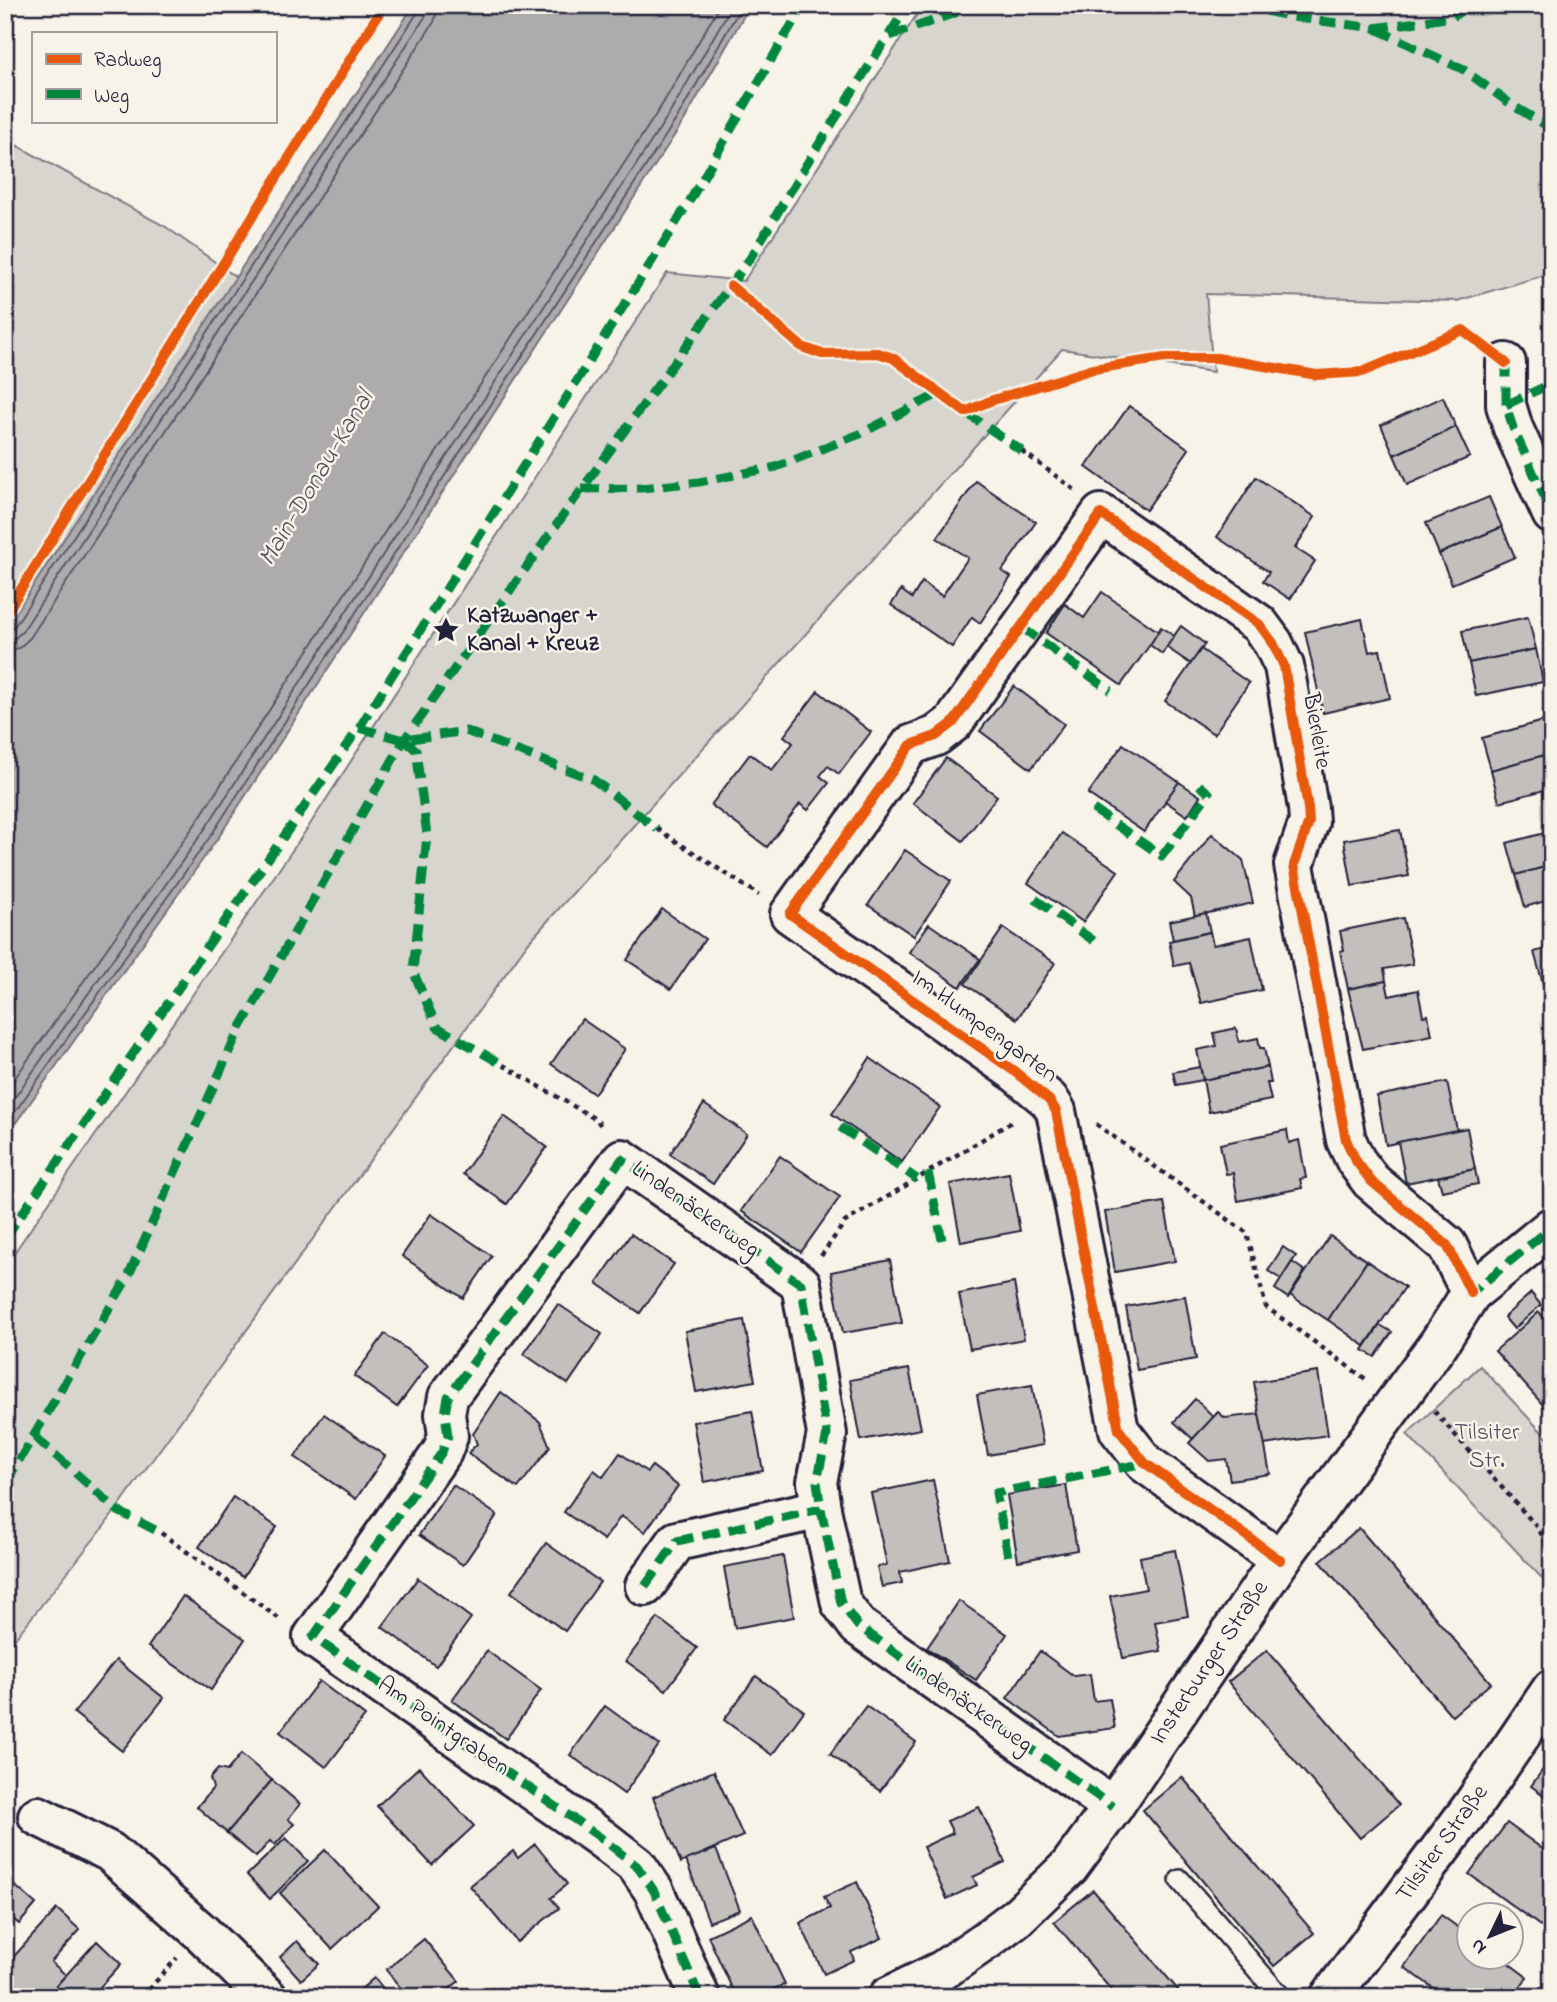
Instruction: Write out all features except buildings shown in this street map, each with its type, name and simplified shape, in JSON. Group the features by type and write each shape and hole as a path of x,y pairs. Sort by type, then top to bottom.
{"street":[{"path":"1506,363 1506,405 1513,428 1552,514"},
{"path":"790,914 911,745 936,736 953,723 1101,514"},
{"name":"Bierleite","path":"1101,514 1259,624 1273,643 1284,666 1309,822 1294,865 1346,1140 1356,1161 1371,1181 1447,1245 1471,1293"},
{"name":"Im Humpengarten","path":"790,914 1014,1071 1052,1105 1119,1430 1145,1462 1279,1560"},
{"name":"Lindenäckerweg","path":"313,1637 442,1452 449,1436 444,1414 447,1396 622,1159 801,1284 827,1434 817,1482 821,1509 841,1603 858,1626 1113,1807"},
{"name":"Insterburger Straße","path":"888,1997 943,1970 1017,1917 1069,1867 1113,1807 1279,1560 1403,1392 1471,1293 1552,1227"},
{"path":"645,1586 677,1541 821,1509"},
{"name":"Am Pointgraben","path":"313,1637 637,1866 654,1891 700,1997"},
{"name":"Tilsiter Straße","path":"1331,1997 1471,1808 1552,1689"},
{"path":"38,1816 110,1852 201,1932 267,1997"}],"lane":[{"path":"1181,1880 1282,1997"}],"path":[{"path":"1022,451 1101,514"},
{"path":"657,830 790,914"},
{"path":"503,1065 597,1120 622,1159"},
{"path":"801,1284 845,1222 1052,1105 1085,1116 1247,1233 1266,1307 1403,1392 1538,1528 1552,1553"},
{"path":"161,1533 284,1622 313,1637"},
{"path":"142,1997 201,1932"}],"green space":[{"path":"923,5 1552,5 1552,273 1457,301 1206,294 1213,372 1062,349 528,943 105,1525 5,1651 5,1266 307,829 667,273 744,281"},
{"path":"5,139 166,227 236,277 5,629"},
{"name":"Tilsiter Str.","path":"1480,1366 1552,1443 1552,1589 1407,1434"}],"water":[{"name":"Main-Donau-Kanal","path":"414,5 750,5 685,119 218,838 5,1138 5,629"}],"marked path":[{"path":"5,1238 359,728 689,202 803,5"},
{"path":"5,1484 128,1277 238,1032 404,740 751,257 812,155 908,5"},
{"path":"890,36 978,5"},
{"path":"1240,5 1292,17 1374,28 1453,17 1468,5"},
{"path":"1376,29 1464,70 1512,105 1552,129"},
{"path":"1503,361 1506,363 1506,405 1513,428 1552,514"},
{"path":"1506,405 1552,383"},
{"path":"582,489 641,488 699,482 776,467 860,434 938,394"},
{"path":"965,412 1022,451"},
{"path":"1021,627 1111,691"},
{"path":"359,728 404,740 466,731 594,780 657,829"},
{"path":"404,740 416,750 427,835 413,971 437,1027 503,1065"},
{"path":"1093,809 1162,856 1209,793 1199,785"},
{"path":"1035,899 1101,946"},
{"path":"840,1127 917,1179"},
{"path":"700,1997 654,1891 637,1866 313,1637 442,1452 448,1436 445,1414 448,1397 622,1159 801,1284 827,1434 817,1482 821,1509 841,1603 858,1626 1113,1807"},
{"path":"928,1172 942,1240"},
{"path":"1468,1287 1471,1293 1552,1227"},
{"path":"35,1437 118,1511 161,1533"},
{"path":"1008,1556 996,1493 1145,1463"},
{"path":"645,1586 677,1541 821,1509"}],"cycle path":[{"path":"5,615 384,5"},
{"path":"731,286 802,347 822,354 878,353 893,358 965,412 990,401 1093,369 1165,358 1217,358 1317,375 1362,372 1463,330 1506,363"},
{"path":"1280,1560 1145,1463 1119,1430 1056,1111 1049,1100 1014,1071 790,914 911,745 936,736 953,723 1101,514 1259,624 1273,643 1284,666 1309,822 1294,865 1346,1140 1356,1161 1371,1181 1447,1245 1471,1293"}],"place":[{"name":"Katzwanger + Kanal + Kreuz","path":"446,630"}]}
